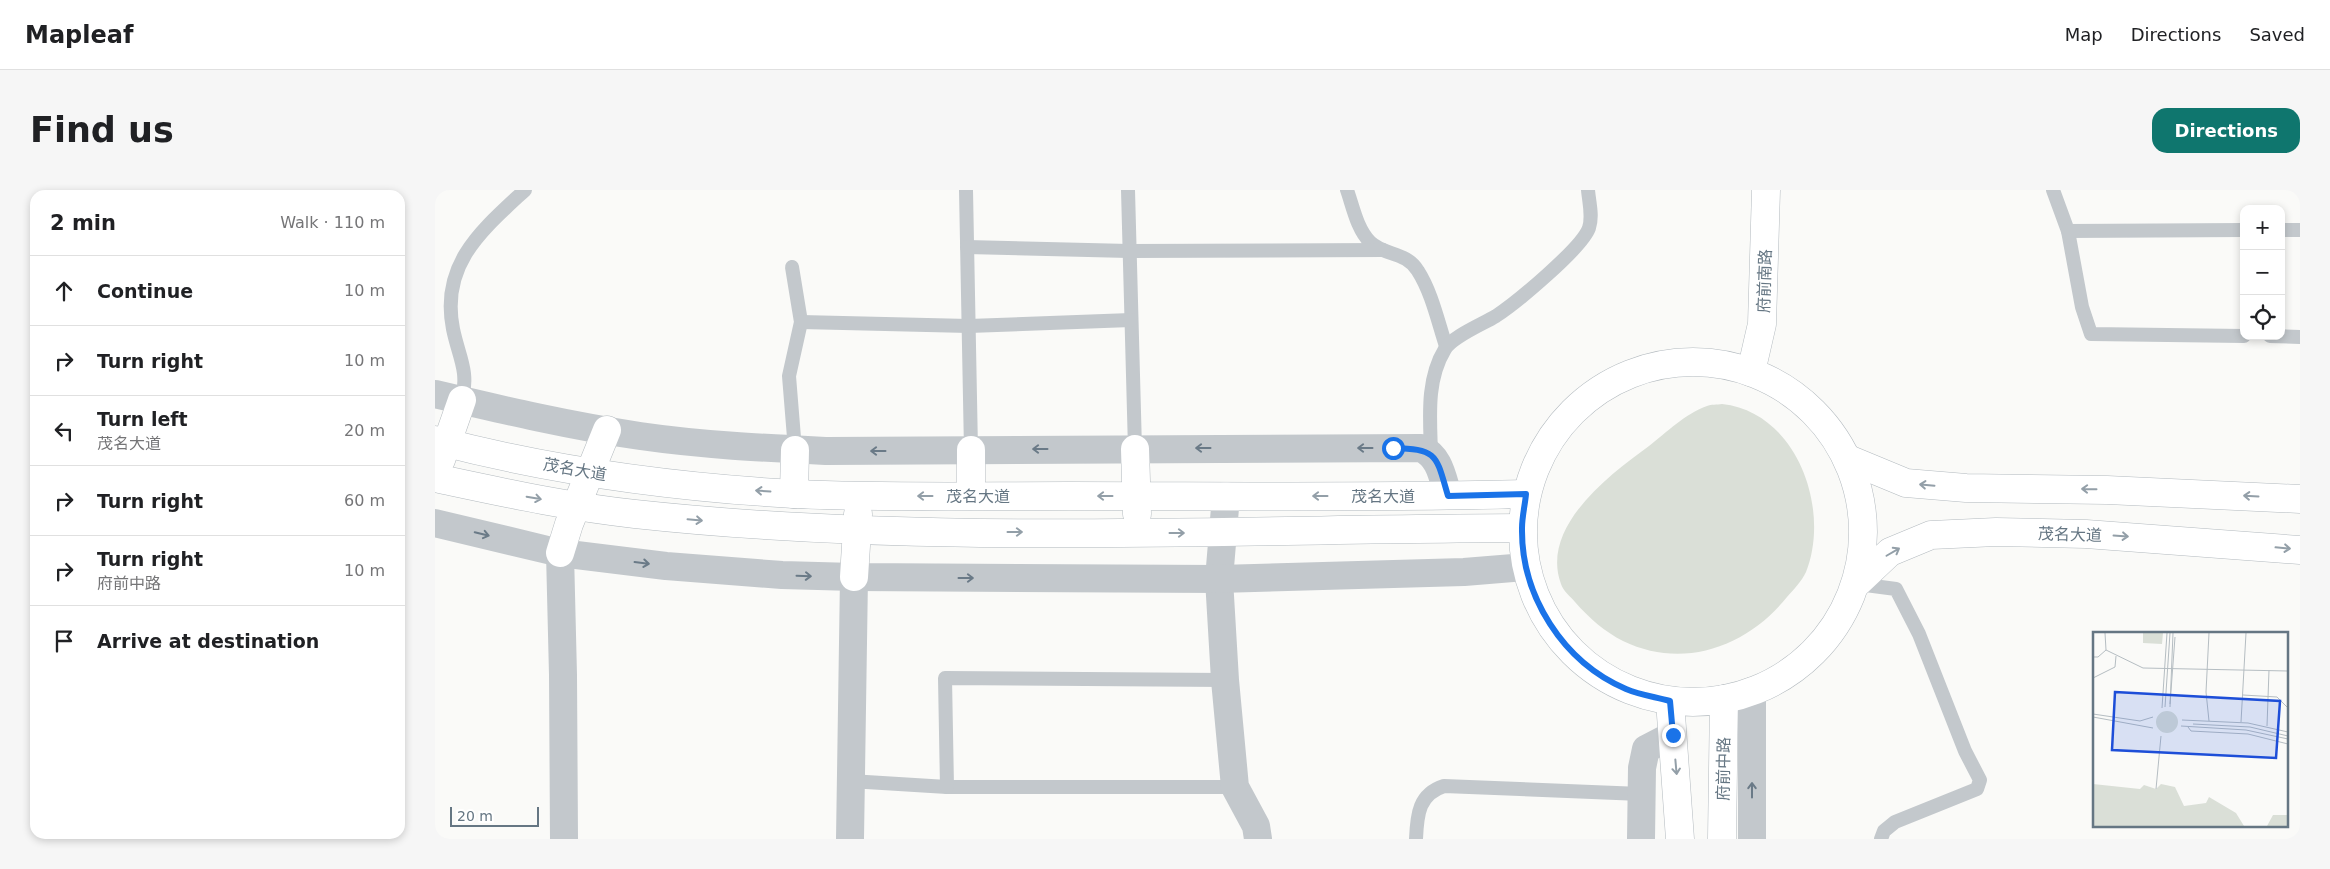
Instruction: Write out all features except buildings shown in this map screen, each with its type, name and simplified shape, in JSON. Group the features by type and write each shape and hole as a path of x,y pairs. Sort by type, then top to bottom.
{"main road":[{"name":"府前南路","path":"1751,372 1762,324 1766,190"},
{"path":"1704,362 1751,372 1791,392 1823,422 1848,459 1861,499 1864,542 1856,584 1837,625 1806,660 1768,685 1724,700 1697,702 1670,701 1626,689 1591,669 1561,640 1539,606 1525,567 1522,528 1526,494 1543,449 1573,411 1611,383 1656,366 1704,362"},
{"path":"435,478 441,442 462,400"},
{"path":"560,553 607,430"},
{"name":"茂名大道","path":"441,442 591,472 697,486 794,494 859,496 1448,496 1526,494"},
{"path":"1135,449 1138,533"},
{"path":"794,494 795,450"},
{"path":"971,450 971,496"},
{"path":"1848,459 1906,483 1966,488 2107,490 2300,499"},
{"name":"茂名大道","path":"435,478 631,514 729,523 857,531 1223,533 1522,528"},
{"path":"854,577 859,496"},
{"name":"茂名大道","path":"1856,584 1890,552 1931,535 1996,532 2086,534 2300,550"},
{"name":"府前中路","path":"1722,839 1724,700"},
{"path":"1670,701 1680,839"}],"street":[{"path":"435,394 641,436 795,450 1421,448 1431,453 1439,464 1448,496"},
{"path":"1226,496 1219,579 1225,680 1235,787 1256,826 1258,839"},
{"path":"435,523 560,553 666,566 782,575 1219,579 1464,572 1525,567"},
{"path":"560,553 564,839"},
{"path":"850,839 854,577"},
{"path":"1752,691 1753,839"},
{"path":"1641,839 1642,768 1646,749 1673,735"}],"lane":[{"path":"462,400 466,383 453,328 451,298 455,270 481,231 525,190"},
{"path":"966,190 971,450"},
{"path":"1128,190 1135,449"},
{"path":"1347,190 1358,224 1370,242 1383,250 1405,257 1418,271 1446,346"},
{"path":"1431,453 1430,399 1436,367 1446,346 1496,316 1535,287 1585,238 1590,226 1588,190"},
{"path":"2053,190 2068,231 2082,307 2091,334 2240,336"},
{"path":"2068,231 2240,230"},
{"path":"2285,230 2300,230"},
{"path":"967,247 1129,251 1383,250"},
{"path":"792,267 801,322 789,376 795,450"},
{"path":"801,322 969,326 1131,320"},
{"path":"2285,337 2300,337"},
{"path":"1856,584 1896,589 1919,634 1965,751 1980,780 1977,789 1895,822 1884,831 1881,839"},
{"path":"947,787 945,678 1225,680"},
{"path":"850,781 947,787 1235,787"},
{"path":"1416,839 1416,825 1424,797 1432,790 1444,786 1641,794"}],"shaded area":[{"path":"1722,404 1748,411 1770,425 1788,444 1801,467 1810,493 1814,520 1813,547 1806,572 1771,614 1753,629 1733,641 1712,649 1691,653 1668,653 1646,649 1623,641 1604,629 1586,614 1562,587 1557,563 1560,542 1569,523 1582,504 1615,472 1691,413 1709,405"}],"route":[{"path":"1393,448 1421,448 1431,453 1439,464 1448,496 1526,494 1522,528 1525,567 1539,606 1561,640 1591,669 1626,689 1670,701 1673,735"}]}
